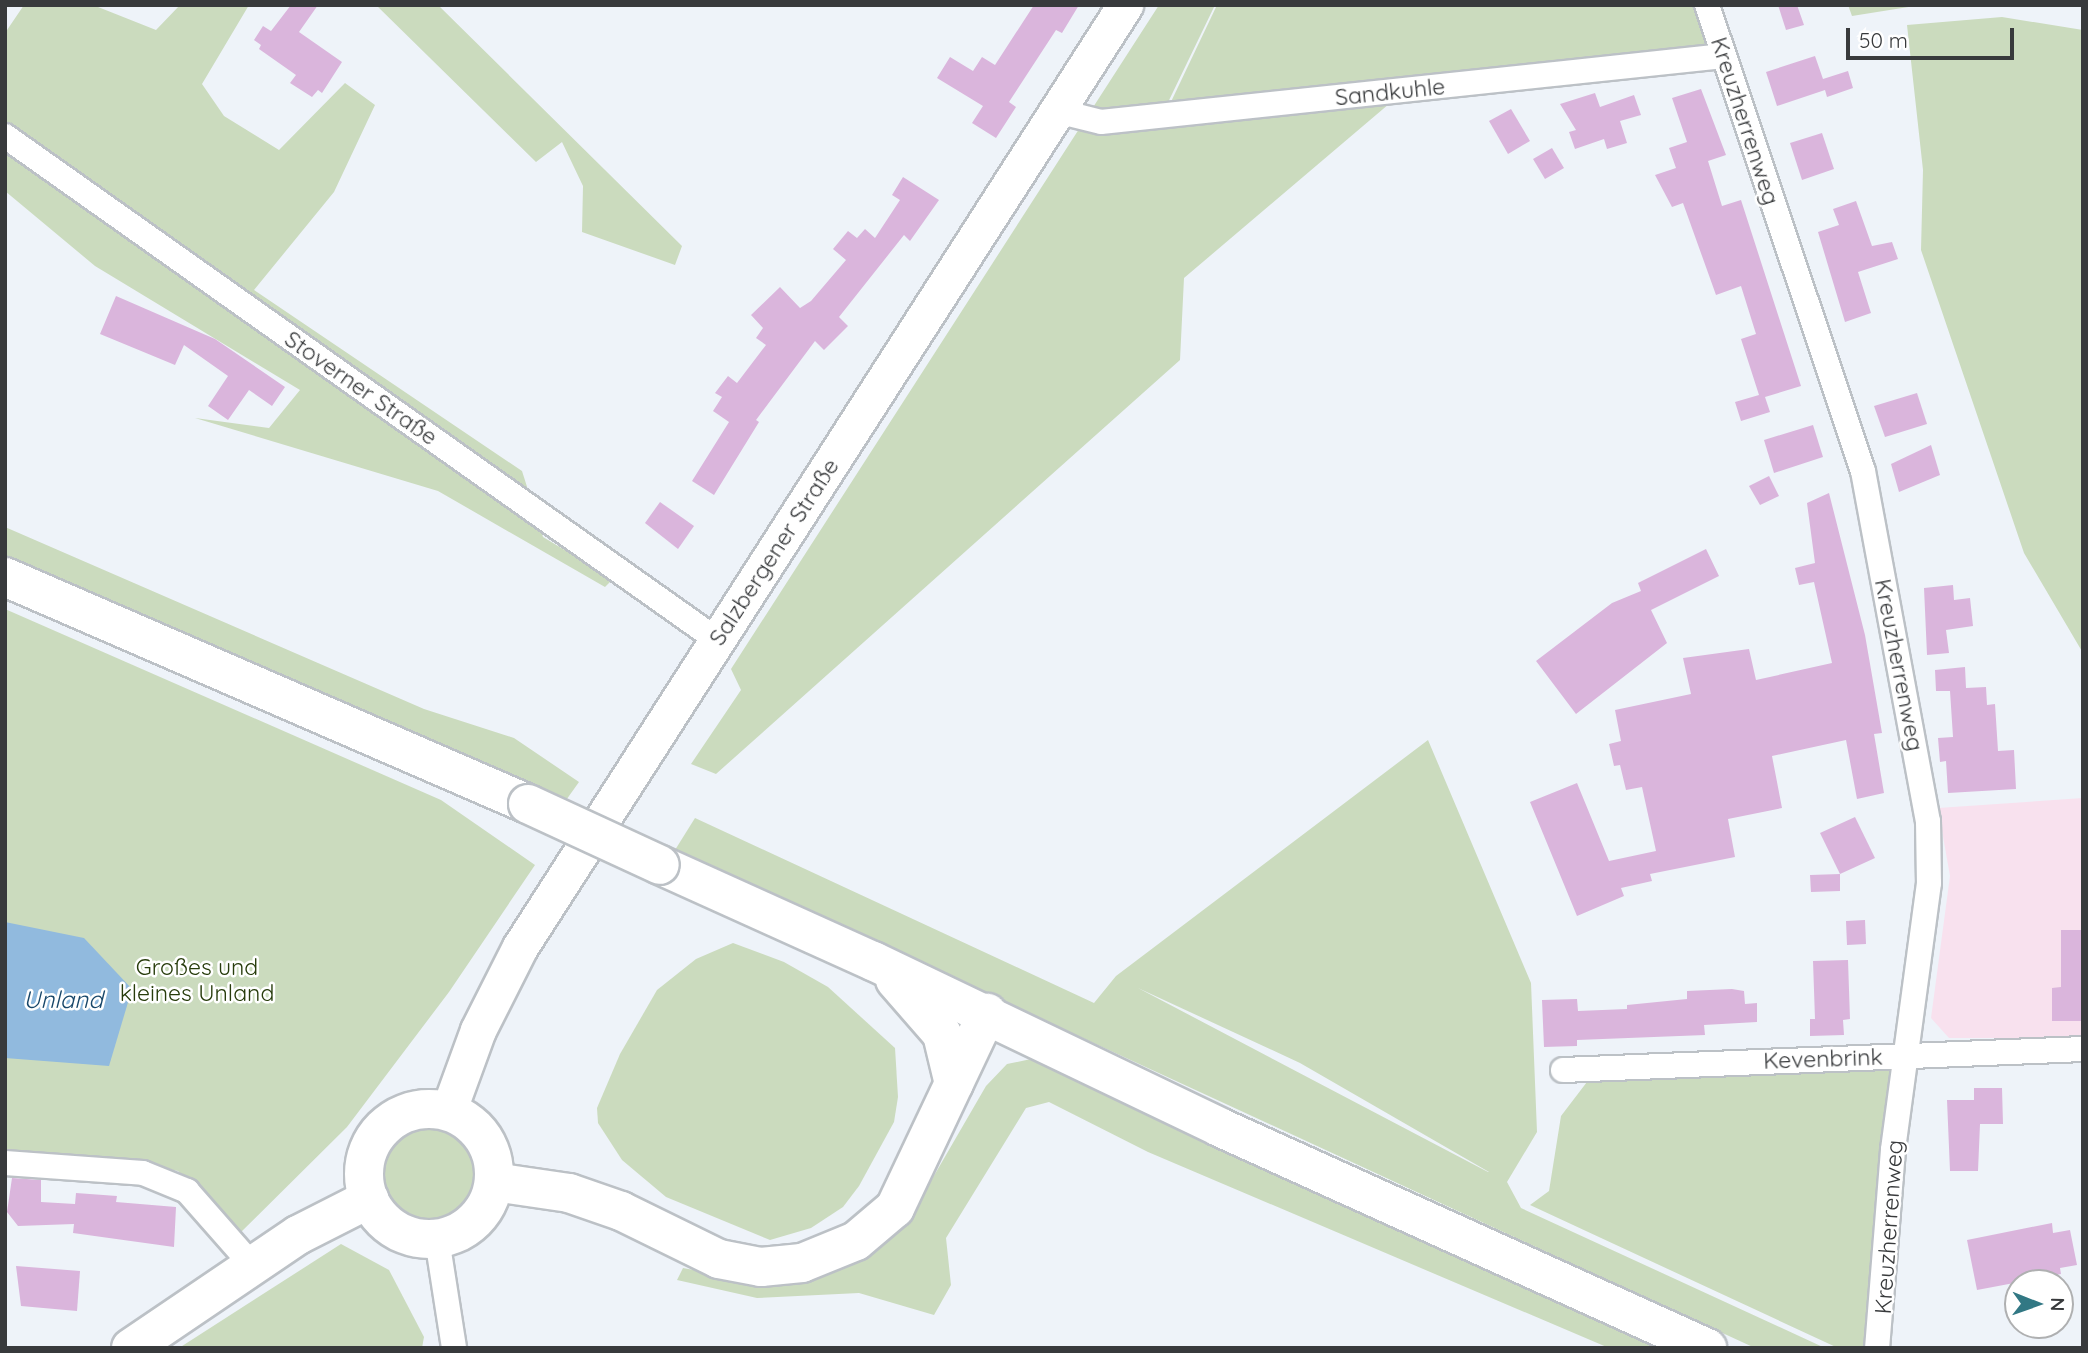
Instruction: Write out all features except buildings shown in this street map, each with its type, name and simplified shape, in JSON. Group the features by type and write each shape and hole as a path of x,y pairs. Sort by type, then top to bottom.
{"main road":[{"name":"Salzbergener Straße","path":"448,1112 478,1030 520,947 1125,5"},
{"path":"5,577 528,804 987,1013 1231,1132 1707,1348"},
{"path":"873,961 912,996 942,1034 954,1084"},
{"path":"494,1182 569,1193 621,1211 719,1259 761,1267 802,1263 856,1241 895,1208 987,1013"},
{"path":"424,1109 448,1112 465,1119 483,1139 494,1164 494,1182 489,1199 475,1220 454,1234 438,1239 404,1234 390,1226 369,1199 364,1175 368,1151 381,1130 401,1115 424,1109"},
{"path":"131,1348 298,1235 369,1199"}],"street":[{"name":"Kreuzherrenweg","path":"1707,5 1863,471 1928,821 1929,883 1908,1055 1892,1150 1877,1348"},
{"name":"Sandkuhle","path":"1057,111 1101,122 1724,56"},
{"name":"Stoverner Straße","path":"5,136 717,640"},
{"name":"Kevenbrink","path":"1563,1070 2083,1049"},
{"path":"5,1163 143,1173 187,1191 253,1266"},
{"path":"438,1239 454,1348"}],"shaded area":[{"path":"2083,798 2083,1038 1949,1038 1931,1018 1950,876 1938,808"}],"green space":[{"path":"24,5 93,5 156,30 180,5 249,5 202,84 224,116 279,150 345,83 375,105 334,192 254,290 522,471 543,537 613,579 605,587 438,491 195,418 269,428 300,390 95,266 5,191 5,33"},
{"path":"376,5 438,5 682,246 675,265 582,232 583,186 562,142 536,162"},
{"path":"1159,5 1215,5 1159,121 1396,98 1184,278 1180,360 716,774 691,764 741,690 731,669"},
{"path":"1217,5 1700,5 1713,45 1169,106"},
{"path":"1848,5 1921,5 1852,16"},
{"path":"2002,17 2083,30 2083,653 2024,553 1921,250 1923,170 1907,25"},
{"path":"5,527 424,709 514,738 579,782 564,803 5,566"},
{"name":"Großes und kleines Unland","path":"5,609 441,800 535,865 449,992 347,1127 240,1233 178,1171 123,1160 5,1150"},
{"path":"1428,740 1531,983 1537,1132 1507,1182 1521,1208 1825,1348 1755,1348 675,850 695,818 1094,1003 1116,976","holes":["1138,988 1300,1063 1489,1172"]},
{"path":"733,943 784,962 828,987 895,1048 898,1097 894,1122 859,1186 843,1207 811,1228 770,1240 666,1197 622,1160 598,1123 597,1108 620,1054 657,990 696,959"},
{"path":"1031,1059 1060,1064 1664,1348 1609,1348 1148,1152 1049,1102 1026,1108 946,1238 951,1285 934,1315 859,1293 757,1298 677,1280 683,1268 758,1282 917,1205 986,1086 1007,1064"},
{"path":"1893,1063 1869,1348 1838,1348 1530,1205 1549,1191 1561,1116 1590,1078"},
{"path":"429,1124 449,1128 465,1139 476,1155 480,1175 476,1195 465,1211 449,1222 429,1226 409,1222 393,1211 382,1195 378,1175 382,1155 393,1139 409,1128"},
{"path":"341,1244 389,1270 424,1337 422,1348 179,1348"}],"water":[{"name":"Unland","path":"5,922 84,938 132,989 109,1066 5,1058"}]}
